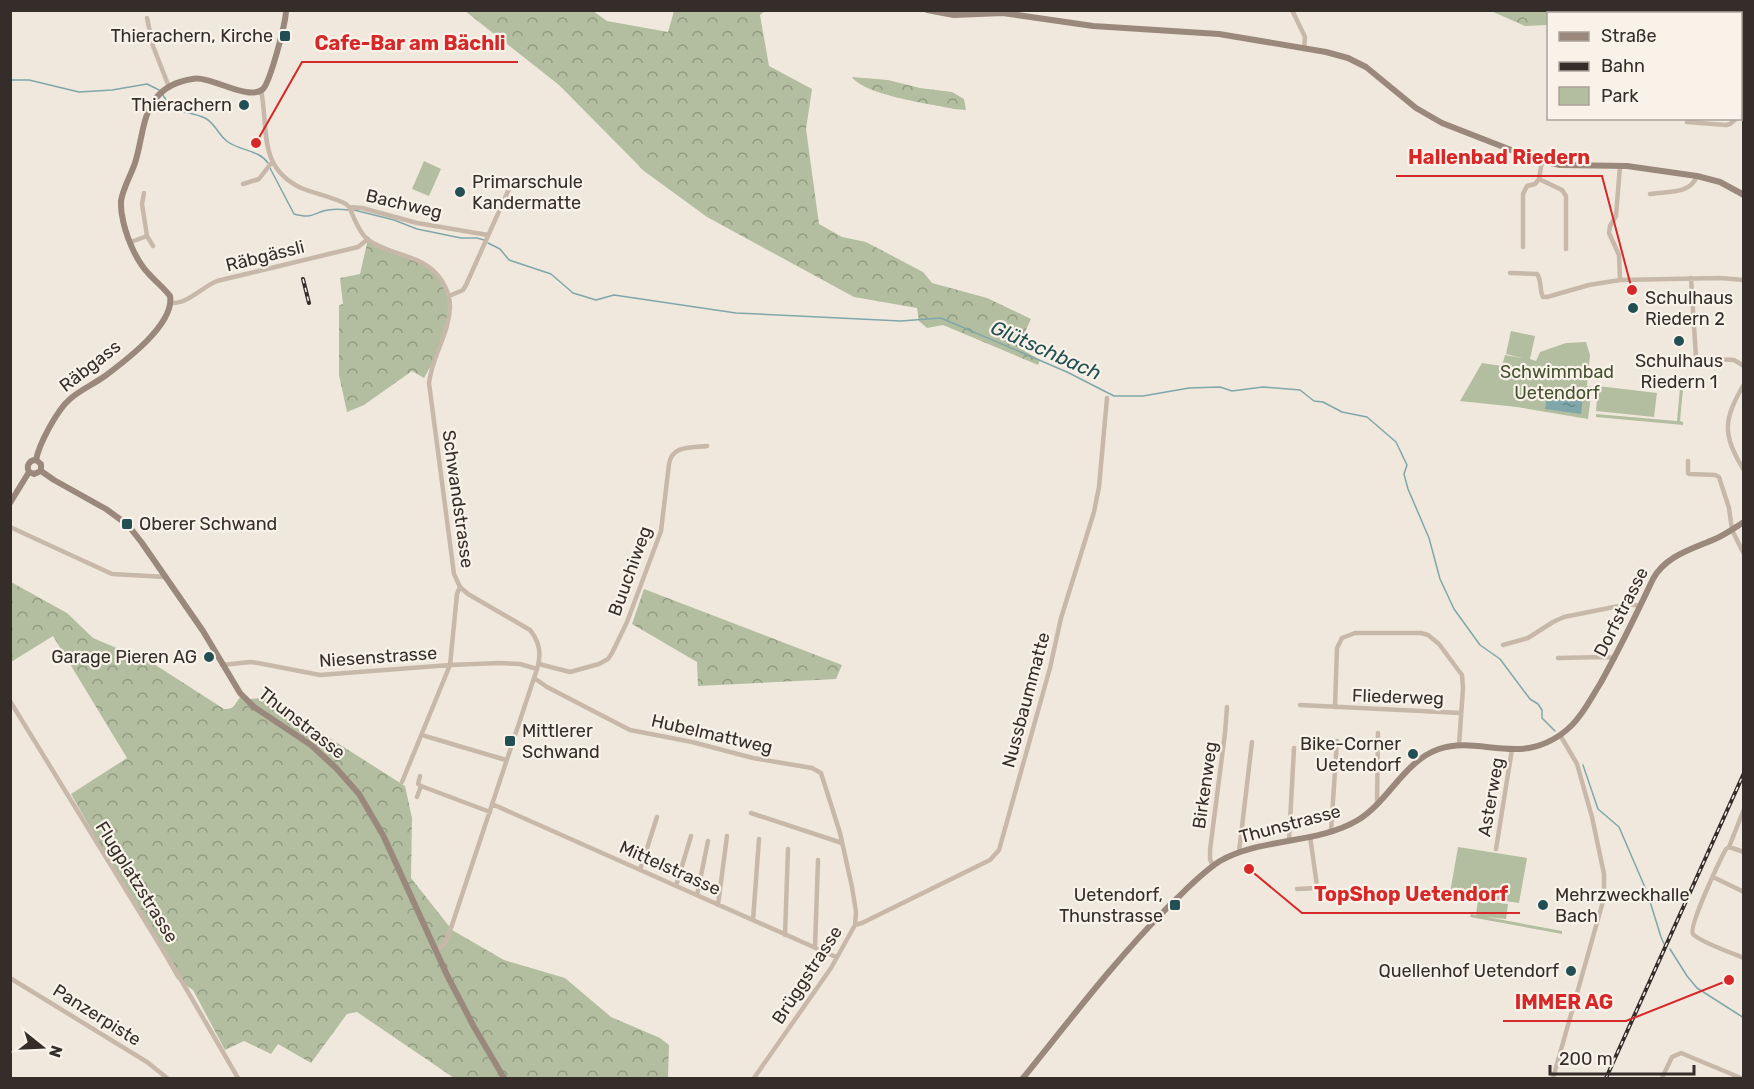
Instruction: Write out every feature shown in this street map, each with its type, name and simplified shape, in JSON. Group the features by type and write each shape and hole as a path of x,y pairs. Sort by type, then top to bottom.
{"street":[{"path":"171,303 168,293 144,268 131,242 121,209 123,194 135,164 150,108 158,96 169,87 198,78 244,92 253,93 261,90 267,81 285,25 286,10"},
{"path":"927,10 947,15 1003,13 1093,26 1195,32 1249,38 1317,50 1360,63 1378,75 1416,108 1442,123 1542,161 1566,165 1620,166 1697,176 1720,182 1743,195"},
{"path":"1292,10 1305,37 1304,49"},
{"path":"147,18 153,46 169,87"},
{"path":"261,90 270,163 291,183 349,207 368,239 430,267 444,284 449,296 463,290 466,285 509,189"},
{"path":"1687,122 1726,125 1735,120"},
{"path":"1523,247 1523,194 1527,186 1535,184 1539,179 1542,161"},
{"path":"243,184 263,176 270,163"},
{"path":"1620,166 1616,212 1609,233 1619,255 1620,280"},
{"path":"1650,194 1686,189 1695,182 1697,176"},
{"path":"1539,179 1562,190 1566,196 1566,249"},
{"path":"144,193 142,204 147,236 153,246"},
{"name":"Bachweg","path":"349,207 362,208 417,224 487,236"},
{"path":"131,242 147,236"},
{"name":"Räbgässli","path":"171,303 182,302 217,281 358,247 368,239"},
{"path":"1510,273 1537,274 1540,277 1543,297 1589,285 1620,280 1691,278 1743,280"},
{"path":"1691,278 1696,358 1734,360 1743,366"},
{"name":"Schwandstrasse","path":"436,952 446,940 538,667 540,654 539,645 530,630 473,597 460,587 454,574 430,392 431,370 447,327 450,309 449,296"},
{"name":"Räbgass","path":"36,460 42,441 64,405 114,369 154,334 167,316 171,303"},
{"path":"1743,384 1732,404 1727,423 1729,440 1743,470"},
{"name":"Nussbaummatte","path":"855,925 981,865 994,857 999,850 1050,668 1061,618 1094,512 1099,487 1107,398"},
{"name":"Buuchiweg","path":"538,667 570,672 599,664 608,658 627,622 661,531 671,455 677,450 707,446"},
{"path":"10,503 29,472 28,464 36,460 41,464 40,471 34,474 29,472"},
{"path":"1688,461 1689,474 1719,477 1729,507 1732,530 1743,554"},
{"name":"Thunstrasse","path":"40,471 120,518 137,536 203,631 234,686 247,701 311,745 359,794 384,835 436,952 474,1027 504,1078"},
{"name":"Dorfstrasse","path":"1560,735 1572,726 1584,712 1615,658 1655,575 1663,565 1732,530 1743,522"},
{"path":"10,527 109,573 166,577"},
{"path":"402,782 450,665 457,594 460,587"},
{"path":"1503,645 1528,638 1564,617 1629,604 1640,606"},
{"name":"Fliederweg","path":"1335,707 1337,648 1342,638 1355,633 1414,632 1428,635 1460,670 1463,682 1460,745"},
{"path":"1557,658 1615,658"},
{"name":"Niesenstrasse","path":"222,665 258,663 320,675 504,663 538,667"},
{"name":"Hubelmattweg","path":"534,678 630,730 819,771 842,843"},
{"name":"Flugplatzstrasse","path":"10,701 188,991 238,1078"},
{"name":"Fliederweg","path":"1300,705 1461,713"},
{"name":"Birkenweg","path":"1214,866 1210,859 1210,850 1227,707"},
{"path":"1377,805 1378,733"},
{"path":"1553,1078 1602,907 1605,885 1602,861 1579,771 1575,759 1560,735"},
{"name":"Thunstrasse","path":"1023,1078 1143,933 1191,885 1214,866 1239,852 1331,831 1358,820 1377,805 1424,756 1440,748 1460,745 1512,749 1541,745 1560,735"},
{"path":"425,736 506,760"},
{"path":"1331,831 1337,741"},
{"path":"1239,852 1252,742"},
{"path":"1289,840 1294,748"},
{"name":"Asterweg","path":"1496,849 1512,749"},
{"path":"420,776 418,784 490,812"},
{"path":"417,797 422,786"},
{"name":"Mittelstrasse","path":"492,804 836,957"},
{"path":"1743,809 1729,847 1694,921 1692,933 1743,958"},
{"path":"751,813 842,843"},
{"path":"640,870 657,817"},
{"path":"718,905 727,836"},
{"path":"1297,889 1317,888 1310,836"},
{"path":"676,886 691,837"},
{"path":"753,920 759,839"},
{"path":"697,895 708,841"},
{"name":"Brüggstrasse","path":"754,1078 831,968 855,925 854,897 842,843"},
{"path":"1729,847 1743,852"},
{"path":"785,935 788,849"},
{"path":"815,948 818,860"},
{"path":"1713,877 1743,892"},
{"name":"Panzerpiste","path":"10,978 147,1062 167,1078"},
{"path":"1662,1078 1672,1057 1681,1053 1741,1078"}],"green space":[{"path":"465,11 593,11 607,21 668,32 674,11 765,11 760,15 769,66 812,89 806,129 819,224 842,237 866,242 923,272 932,283 987,298 1031,319 1018,347 1040,360 1038,365 943,325 927,328 919,321 917,308 854,297 707,217 644,171 559,85"},
{"path":"1491,11 1715,11 1547,12 1547,25 1525,26"},
{"path":"852,77 888,80 920,88 952,92 964,99 966,110 883,94 859,83"},
{"path":"424,161 441,169 429,196 412,189"},
{"path":"368,239 430,267 444,283 450,309 435,358 424,378 412,371 364,405 347,412 339,375 339,305 343,304 340,278 360,274"},
{"name":"Schwimmbad Uetendorf","path":"1511,331 1535,336 1530,359 1536,361 1540,352 1566,343 1586,342 1590,355 1587,386 1592,387 1588,419 1517,407 1460,401 1482,363 1502,366 1505,355 1522,358 1506,354"},
{"path":"1598,386 1657,393 1654,417 1596,411"},
{"path":"1680,388 1683,389 1680,421 1683,425 1596,417 1596,414 1677,421"},
{"path":"11,582 67,613 93,638 154,664 224,709 232,707 240,697 245,700 265,697 405,786 412,818 411,878 452,930 504,960 565,978 611,1017 660,1038 669,1045 668,1078 454,1078 357,1012 347,1014 311,1063 278,1044 271,1054 244,1041 225,1050 193,990 177,979 71,794 127,758 53,636 11,662"},
{"path":"644,589 842,665 836,679 698,686 697,662 632,624"},
{"path":"1458,847 1527,858 1519,903 1450,893"},
{"path":"1478,900 1508,904 1506,919 1487,917 1562,931 1562,934 1470,917 1471,914 1476,915"}],"water":[{"path":"1548,391 1583,396 1581,414 1545,409"}],"waterway":[{"name":"Glütschbach","path":"10,80 29,80 79,92 112,90 147,84 159,90"},
{"name":"Glütschbach","path":"163,95 170,107 205,118 228,142 255,153 268,163"},
{"name":"Glütschbach","path":"270,168 294,214 306,216 329,210 348,210"},
{"name":"Glütschbach","path":"354,210 394,220 417,229 484,240"},
{"name":"Glütschbach","path":"488,243 500,249 509,260 551,274 573,293 596,300 614,295 736,313 901,321 941,318 1067,372 1114,396 1143,396 1189,388 1220,387 1232,391 1263,387 1300,390 1314,401 1323,402 1342,412 1367,417 1396,442 1407,465 1404,474 1408,489 1429,538 1440,579 1454,609 1480,645 1500,659 1530,699 1538,704 1542,710 1542,718 1555,731"},
{"name":"Glütschbach","path":"1583,765 1598,809 1619,827 1647,892 1664,944"},
{"name":"Glütschbach","path":"1670,949 1697,988 1744,1018"}],"railway":[{"path":"303,279 309,303"},
{"path":"1606,1078 1744,773"}],"place":[{"name":"Thierachern, Kirche","path":"285,36"},
{"name":"Thierachern","path":"244,105"},
{"name":"Cafe-Bar am Bächli","path":"256,143"},
{"name":"Primarschule Kandermatte","path":"460,192"},
{"name":"Hallenbad Riedern","path":"1632,290"},
{"name":"Schulhaus Riedern 2","path":"1633,308"},
{"name":"Schulhaus Riedern 1","path":"1679,341"},
{"name":"Oberer Schwand","path":"127,524"},
{"name":"Garage Pieren AG","path":"209,657"},
{"name":"Mittlerer Schwand","path":"510,741"},
{"name":"Bike-Corner Uetendorf","path":"1413,754"},
{"name":"TopShop Uetendorf","path":"1249,869"},
{"name":"Uetendorf, Thunstrasse","path":"1175,905"},
{"name":"Mehrzweckhalle Bach","path":"1543,905"},
{"name":"Quellenhof Uetendorf","path":"1571,971"},
{"name":"IMMER AG","path":"1729,980"}]}
